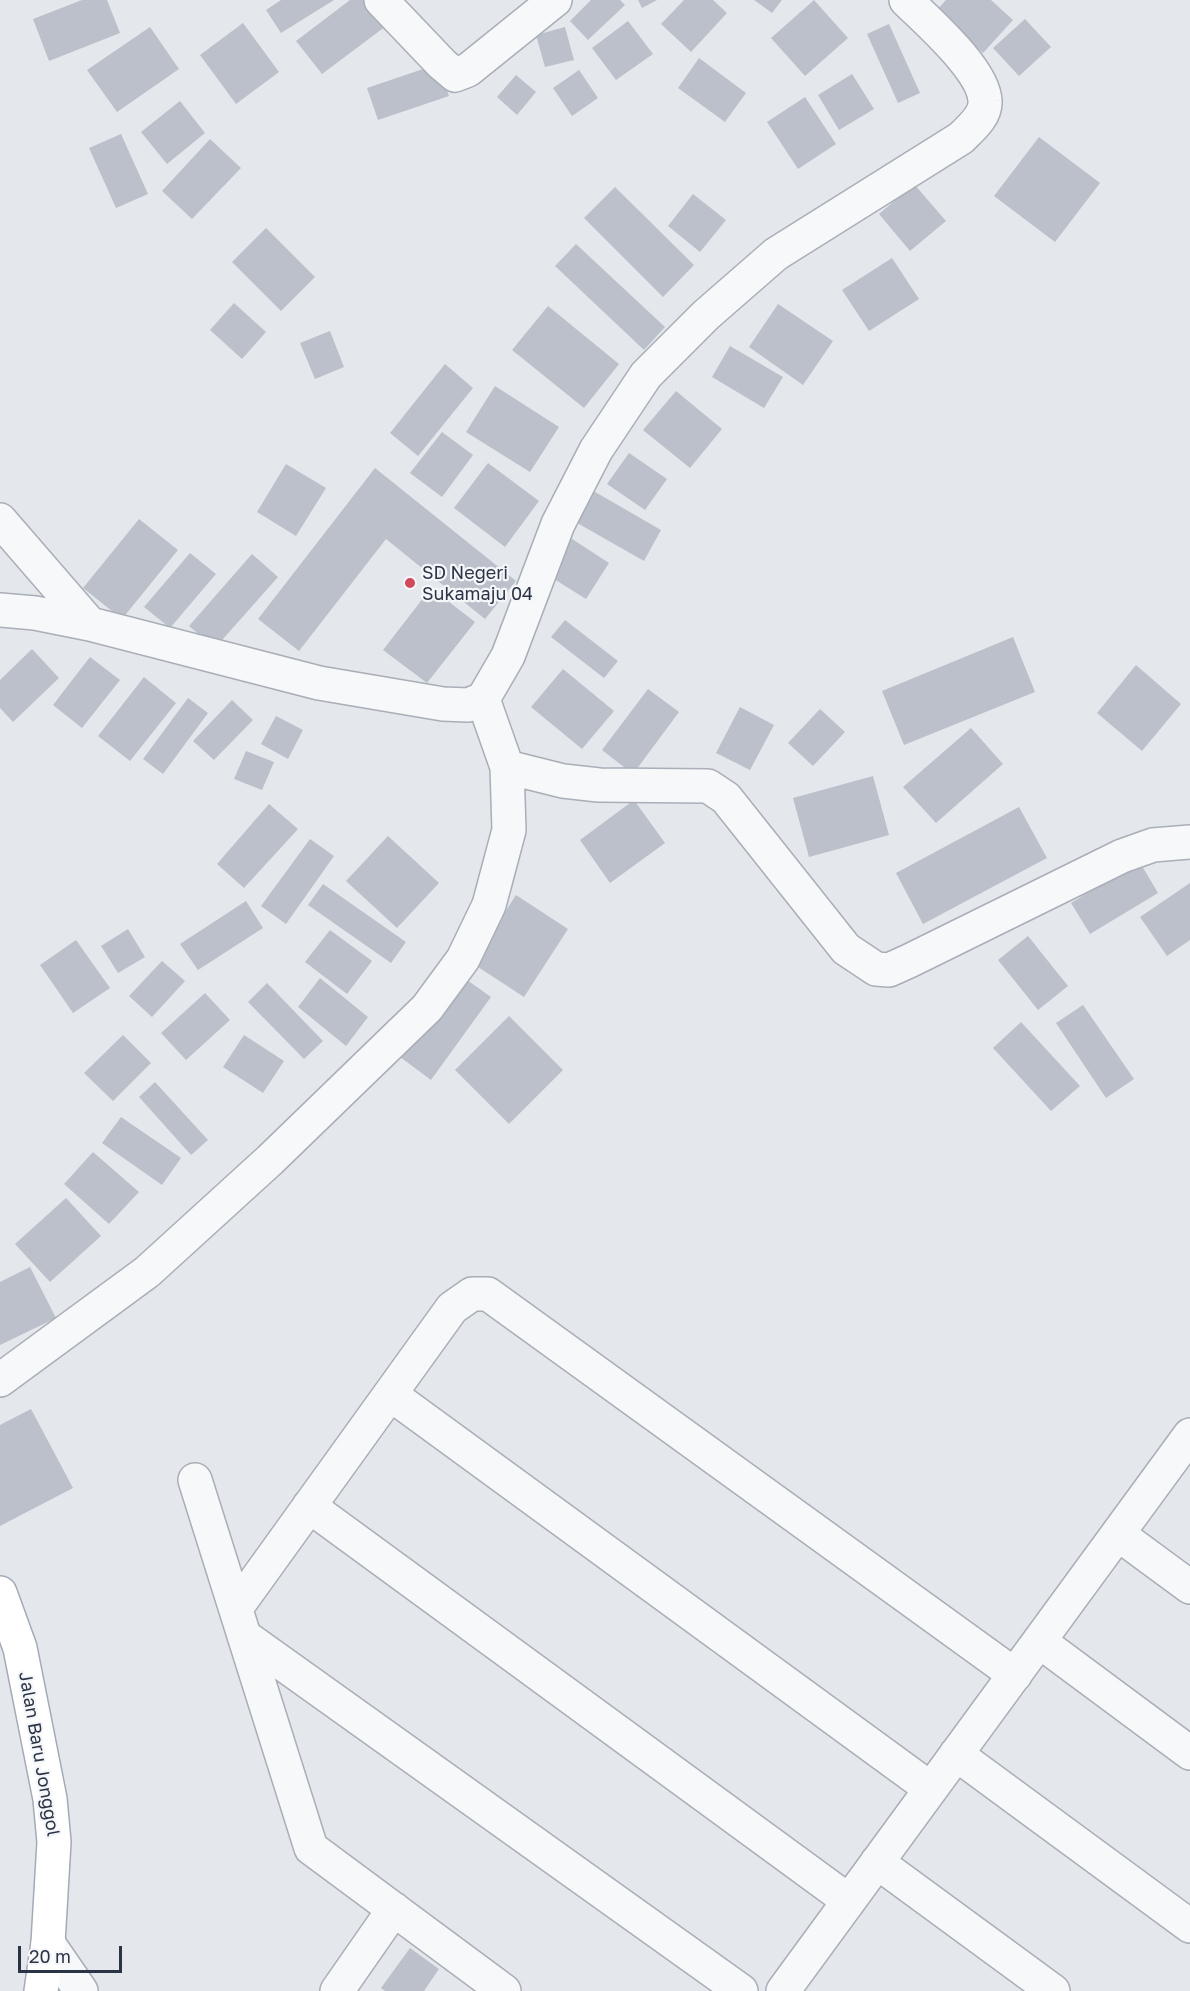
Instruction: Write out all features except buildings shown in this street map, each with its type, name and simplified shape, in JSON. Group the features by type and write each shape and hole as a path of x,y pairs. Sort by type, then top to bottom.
{"main road":[{"name":"Jalan Baru Jonggol","path":"0,1593 20,1648 50,1799 54,1842 48,1943 41,1991"}],"street":[{"path":"381,0 455,75 468,70 555,0"},
{"path":"0,610 35,613 90,624 319,683 443,704 468,705 483,699 508,656 569,503 596,450 646,375 706,315 776,254 961,138 978,122 985,101 978,80 954,47 906,0"},
{"path":"0,520 90,624"},
{"path":"0,1380 147,1272 286,1144 427,1008 463,959 489,905 509,830 507,767 483,699"},
{"path":"507,767 563,781 599,785 708,786 726,798 846,949 876,969 889,970 909,962 1122,856 1153,845 1190,842"},
{"path":"240,1622 309,1506 452,1308 472,1294 488,1294 1015,1675"},
{"path":"390,1395 931,1790"},
{"path":"798,1986 849,1900 1190,1435"},
{"path":"195,1480 311,1848 504,1991"},
{"path":"309,1506 849,1900"},
{"path":"1118,1534 1190,1587"},
{"path":"240,1622 741,1991"},
{"path":"1039,1641 1190,1753"},
{"path":"956,1754 1190,1926"},
{"path":"877,1862 1053,1991"},
{"path":"337,1991 394,1909"},
{"path":"48,1943 81,1991"}],"place":[{"name":"SD Negeri Sukamaju 04","path":"410,583"}]}
